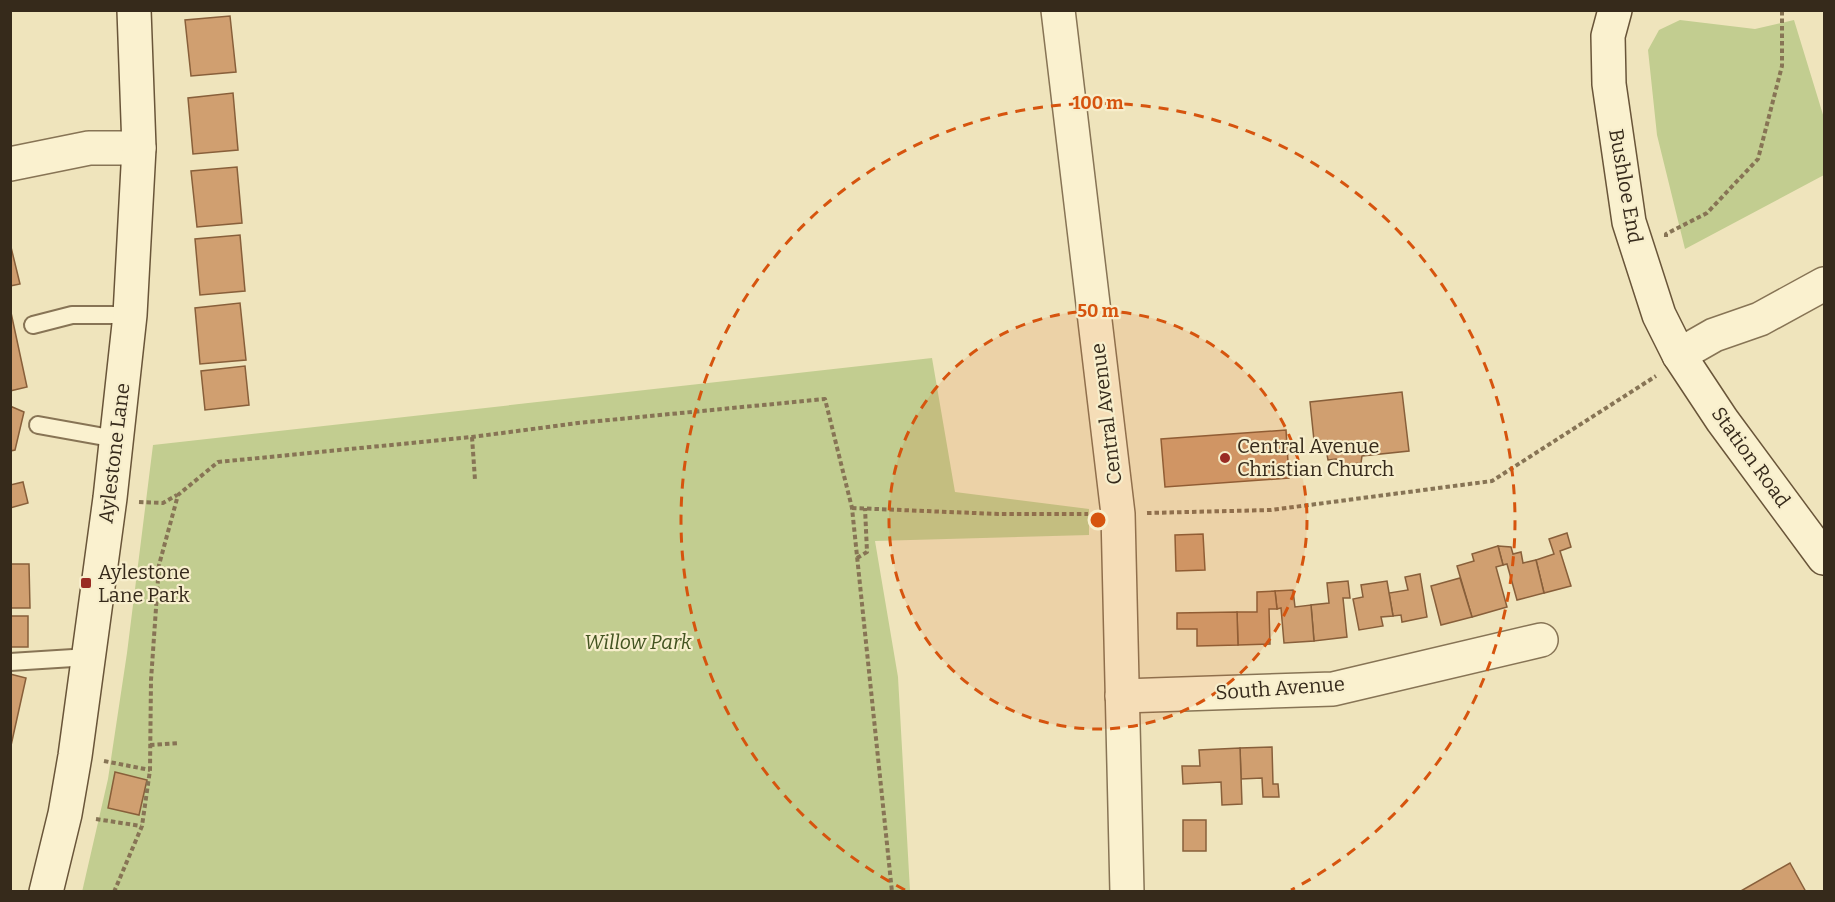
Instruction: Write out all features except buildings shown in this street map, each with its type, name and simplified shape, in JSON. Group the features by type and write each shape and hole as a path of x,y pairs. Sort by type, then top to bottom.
{"street":[{"name":"Aylestone Lane","path":"46,891 65,814 75,756 110,498 130,315 139,148 134,10"},
{"name":"Central Avenue","path":"1058,10 1118,514 1127,891"},
{"name":"Bushloe End","path":"1615,10 1608,36 1609,84 1629,222 1659,315 1669,364"},
{"path":"10,164 89,148 139,148"},
{"path":"1669,364 1713,335 1760,319 1824,284"},
{"name":"Station Road","path":"1669,364 1722,420 1824,558"},
{"name":"South Avenue","path":"1122,696 1333,689 1541,640"}],"lane":[{"path":"33,324 72,315 130,315"},
{"path":"38,425 116,439"},
{"path":"10,662 89,657"}],"path":[{"path":"1666,234 1707,213 1758,159 1782,66 1782,10"},
{"path":"852,508 998,514 1271,510 1492,481 1669,364"},
{"path":"110,498 163,503 178,495 218,462 825,399 852,508 892,891"},
{"path":"472,437 475,480"},
{"path":"114,891 142,826 150,770 151,680 159,565 178,495"},
{"path":"857,558 867,552 865,508"},
{"path":"150,746 179,743"},
{"path":"75,756 150,770"},
{"path":"65,814 142,826"}],"green space":[{"path":"1680,20 1755,29 1794,20 1824,118 1824,175 1685,249 1657,135 1648,50 1659,30"},
{"name":"Willow Park","path":"932,358 955,492 1089,509 1089,535 875,541 898,677 910,891 82,892 108,779 127,653 153,445"}],"place":[{"name":"Central Avenue Christian Church","path":"1225,458"},
{"name":"Aylestone Lane Park","path":"86,583"}]}
